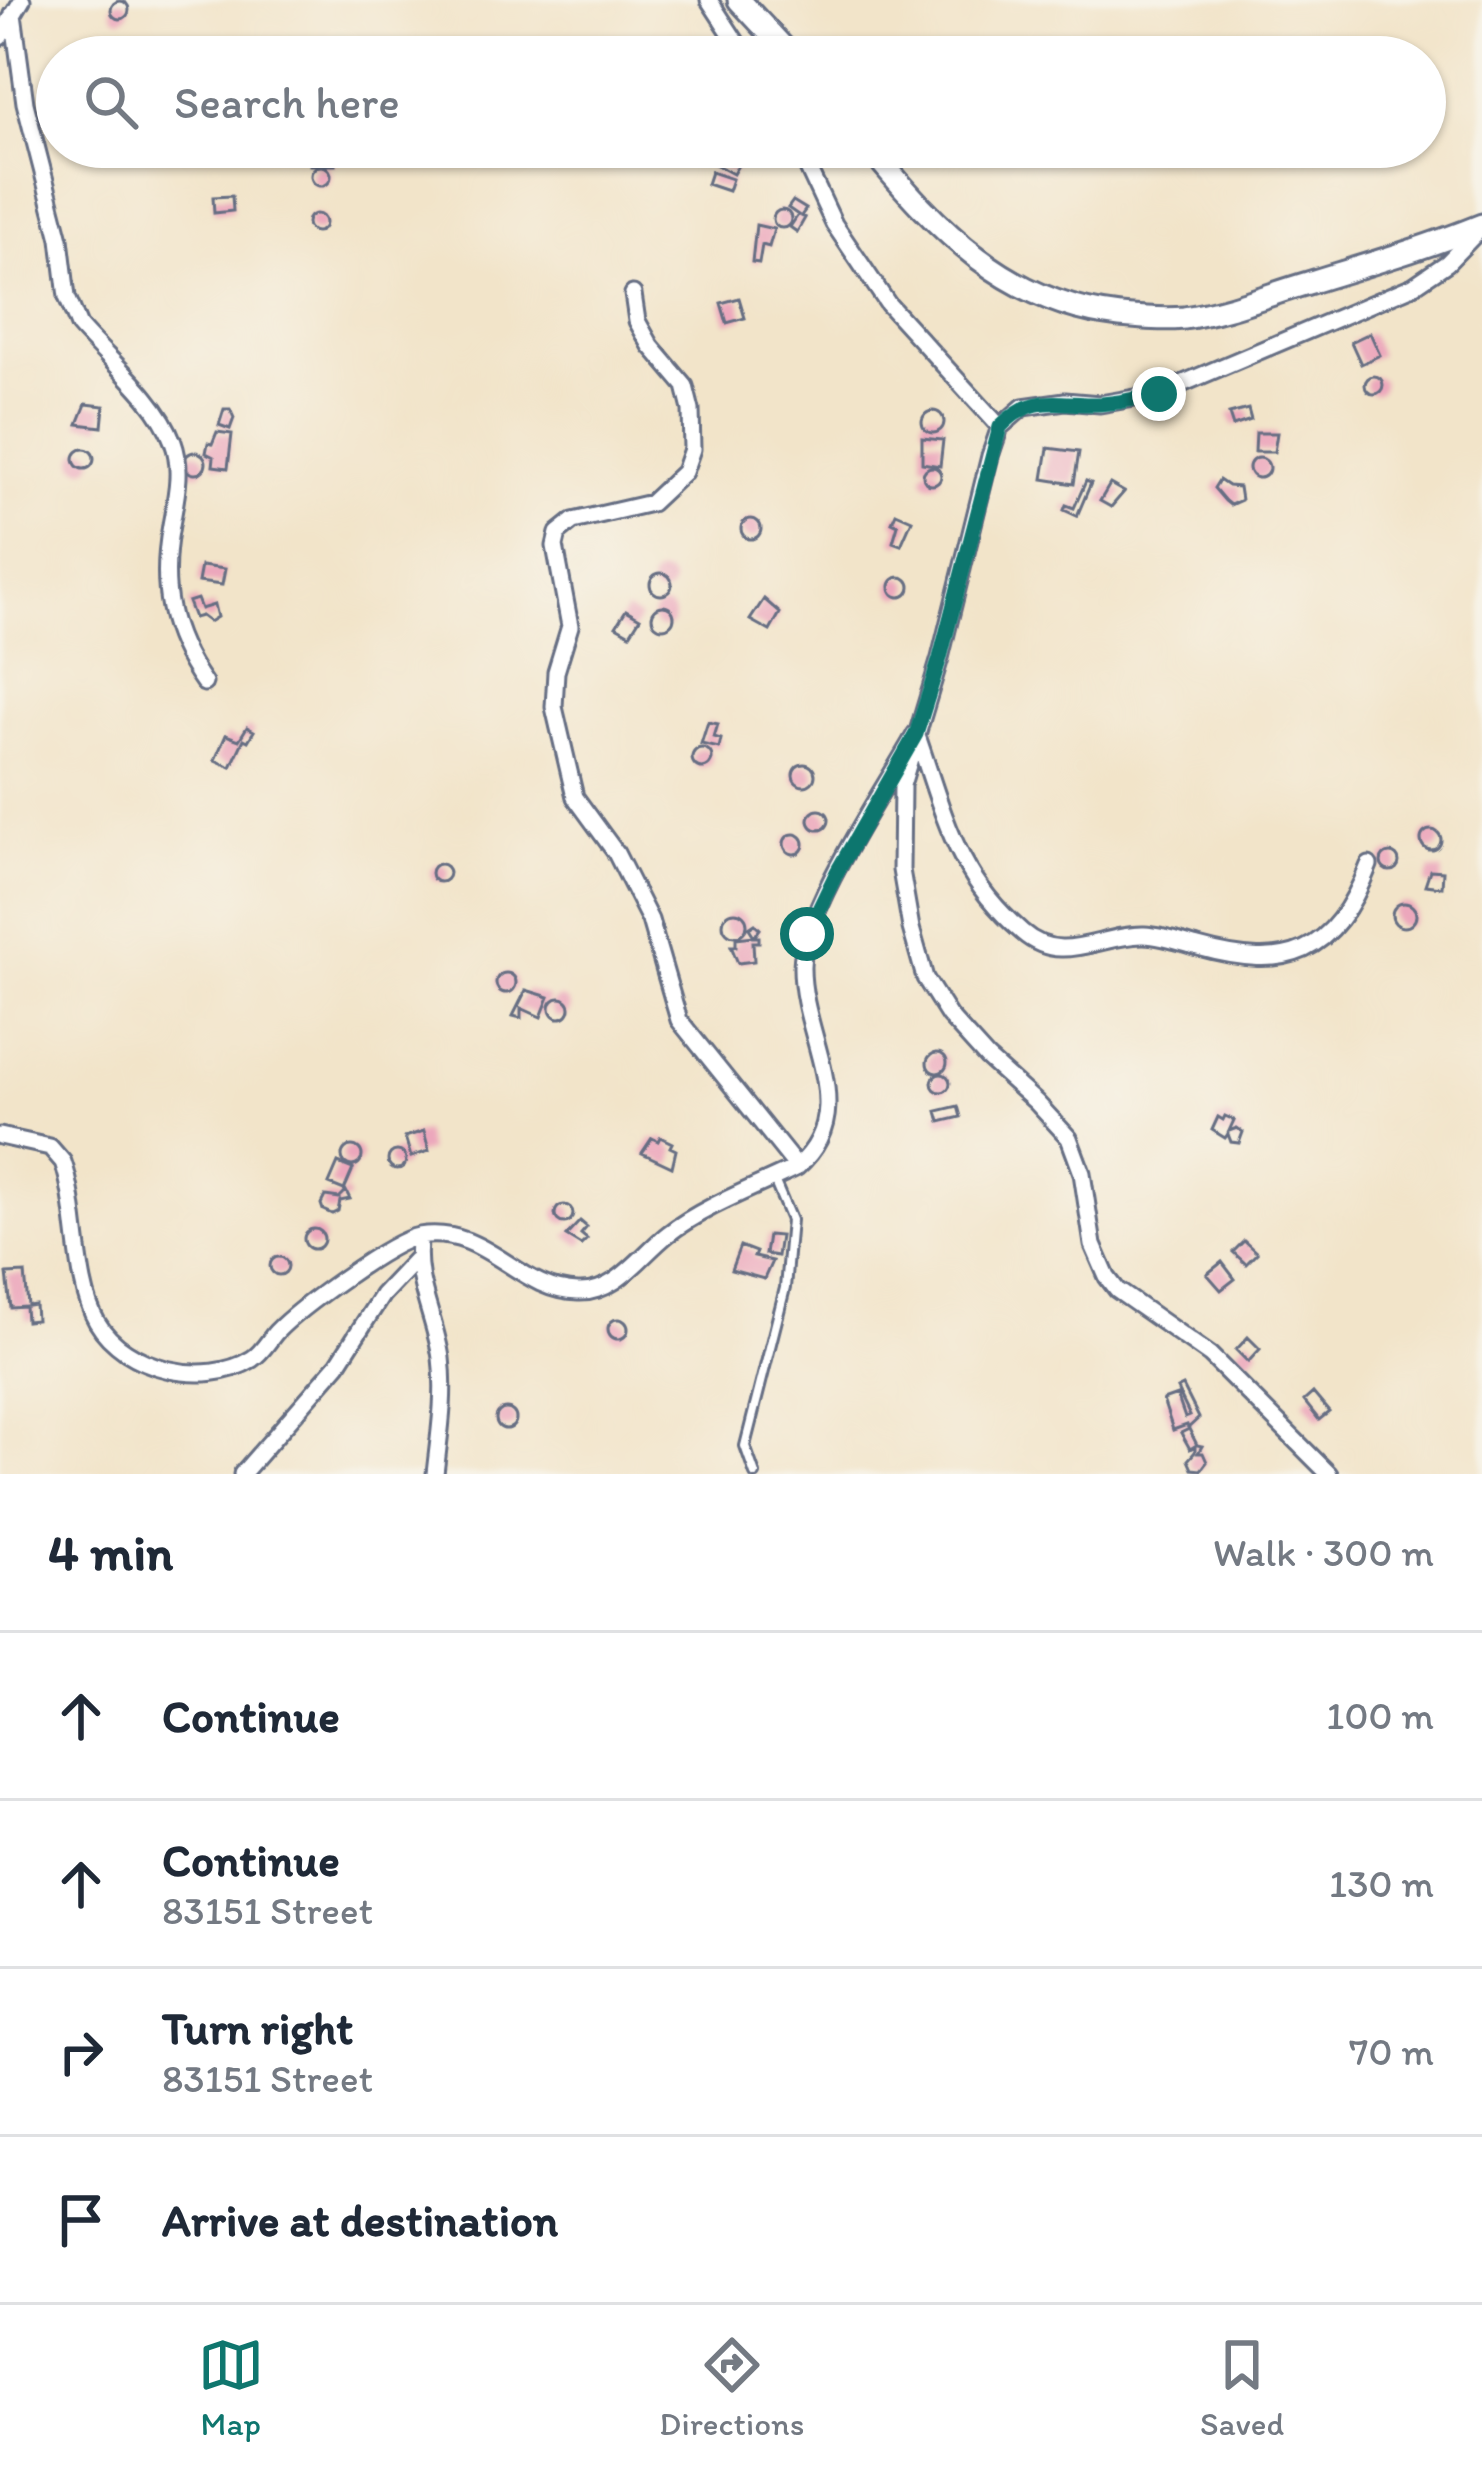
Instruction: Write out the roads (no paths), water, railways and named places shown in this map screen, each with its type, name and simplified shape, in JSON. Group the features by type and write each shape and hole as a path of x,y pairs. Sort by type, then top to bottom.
{"main road":[{"path":"739,0 772,36"},
{"path":"887,168 928,217 980,263 1023,289 1061,304 1157,320 1211,313 1482,226"}],"street":[{"path":"709,0 732,36"},
{"path":"0,37 18,7"},
{"path":"18,7 25,103 36,146"},
{"path":"42,168 72,312 172,439 179,474 164,580 170,619 205,683"},
{"path":"808,168 834,224 888,304 1000,427"},
{"path":"1328,1474 1210,1355 1129,1300 1107,1277 1088,1228 1082,1173 1069,1138 987,1058 950,1016 925,977 910,928 899,822 902,785 1000,427 1023,407 1036,403 1100,404 1159,394 1283,343 1430,277 1482,226"},
{"path":"633,294 637,321 650,346 685,386 692,449 675,484 651,503 573,521 558,533 555,546 570,626 556,672 554,706 575,797 616,853 650,920 679,1019 797,1167"},
{"path":"0,1136 50,1147 63,1162 98,1323 150,1366 211,1372 252,1359 277,1330 381,1252 420,1236 465,1238 544,1284 576,1293 594,1291 628,1272 671,1231 797,1167 816,1150 828,1116 826,1084 802,982 807,934 916,734"},
{"path":"916,734 942,818 966,869 1025,935 1056,949 1087,949 1144,935 1249,958 1281,958 1321,943 1355,902 1369,866"},
{"path":"420,1236 415,1260 442,1365 435,1474"},
{"path":"242,1474 338,1364 382,1295 415,1260"}],"lane":[{"path":"755,1474 746,1446 785,1288 791,1220 773,1178"}]}
